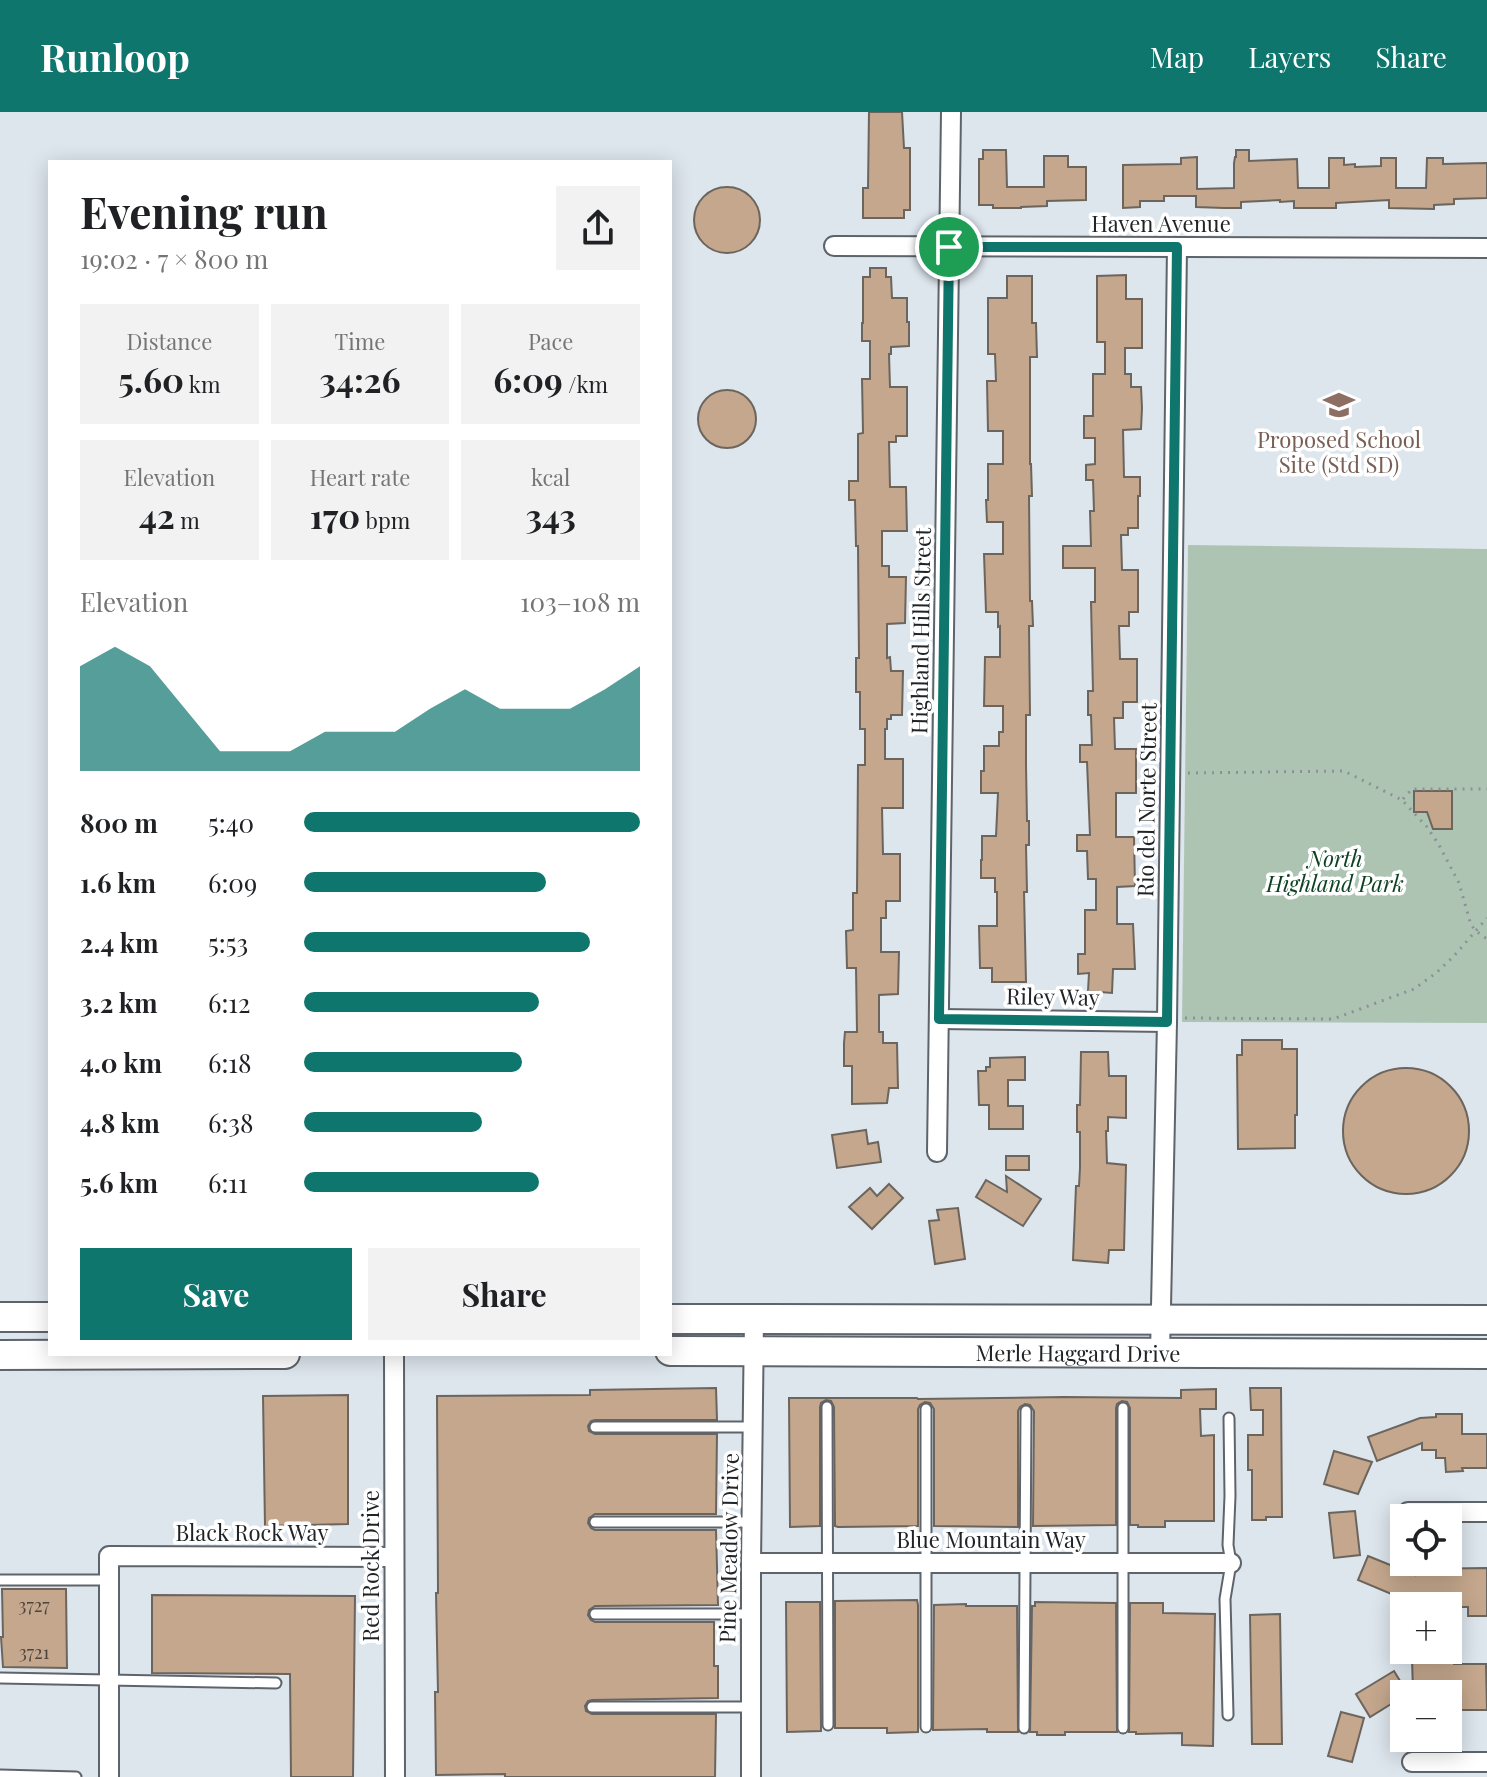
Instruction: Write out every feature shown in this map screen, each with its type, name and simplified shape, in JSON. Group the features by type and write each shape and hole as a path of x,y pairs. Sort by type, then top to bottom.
{"main road":[{"path":"0,1317 48,1317"},
{"name":"Merle Haggard Drive","path":"672,1319 1487,1320"},
{"name":"Merle Haggard Drive","path":"672,1351 1487,1354"},
{"path":"0,1355 48,1355"}],"street":[{"name":"Highland Hills Street","path":"937,1152 951,112"},
{"name":"Haven Avenue","path":"834,246 1487,248"},
{"name":"Rio del Norte Street","path":"1160,1354 1174,1020 1177,247"},
{"name":"Riley Way","path":"939,1019 1174,1020"},
{"name":"Pine Meadow Drive","path":"751,1777 754,1319"},
{"name":"Red Rock Drive","path":"394,1356 395,1777"},
{"path":"1462,1512 1487,1512"},
{"name":"Black Rock Way","path":"109,1580 109,1556 394,1557"},
{"name":"Blue Mountain Way","path":"751,1563 1231,1563"},
{"path":"109,1580 109,1777"},
{"path":"1412,1762 1487,1762"}],"lane":[{"path":"827,1407 828,1725"},
{"path":"1123,1408 1123,1728"},
{"path":"926,1409 926,1727"},
{"path":"1024,1728 1026,1411"},
{"path":"1228,1715 1225,1599 1231,1563 1228,1545 1229,1418"},
{"path":"595,1427 753,1427"},
{"path":"595,1522 751,1522"},
{"path":"0,1580 109,1580"},
{"path":"595,1614 751,1614"},
{"path":"0,1678 276,1683"},
{"path":"592,1707 751,1707"},
{"path":"0,1775 76,1777"}],"path":[{"path":"1180,773 1344,771 1402,800 1439,845 1459,883 1468,918 1476,931 1487,939"},
{"path":"1402,800 1412,789 1487,789"},
{"path":"1174,1020 1333,1019 1414,989 1453,957 1487,918"}],"green space":[{"name":"North Highland Park","path":"1188,545 1487,549 1487,1023 1182,1022"}],"building":[{"path":"869,112 902,112 904,148 910,148 910,210 904,210 904,218 863,218 863,188 868,188"},
{"path":"983,150 1006,150 1007,187 1044,187 1044,156 1068,156 1068,167 1086,167 1086,200 1047,201 1047,206 1021,208 979,205 979,159 983,159"},
{"path":"1236,150 1249,150 1249,161 1297,159 1298,188 1329,188 1329,158 1344,158 1344,165 1355,164 1355,167 1381,166 1381,158 1396,158 1396,188 1426,188 1427,158 1443,158 1443,164 1487,163 1487,198 1454,199 1454,204 1434,205 1434,209 1389,208 1389,200 1336,203 1336,208 1294,208 1294,201 1280,200 1241,202 1241,208 1224,208 1196,207 1196,196 1164,196 1164,201 1140,201 1140,207 1123,208 1123,165 1181,164 1181,158 1197,157 1197,189 1234,188"},
{"path":"720,187 734,187 746,192 755,201 760,220 758,233 751,244 734,253 720,253 708,248 699,239 694,227 694,213 699,201 708,192"},
{"path":"870,268 886,268 886,277 891,277 892,298 907,298 909,322 909,346 891,347 889,354 890,387 907,387 907,436 896,436 896,442 889,442 890,487 906,487 907,531 882,531 882,566 889,566 889,577 906,577 905,623 887,624 887,658 890,657 891,671 903,671 902,715 891,715 885,729 885,759 903,759 903,808 882,808 883,854 900,854 900,901 886,901 886,918 881,918 881,952 899,952 898,994 879,995 879,1032 883,1032 883,1043 897,1043 898,1088 889,1088 887,1103 852,1104 852,1066 844,1066 844,1043 845,1032 857,1032 856,968 847,968 846,931 853,930 853,893 857,893 858,765 865,765 865,729 860,729 860,692 856,692 856,658 859,658 858,546 855,500 849,500 849,481 858,481 858,434 863,433 862,379 870,379 870,341 862,341 862,323 863,277 870,277"},
{"path":"1126,275 1126,299 1142,299 1142,348 1125,348 1125,374 1131,374 1131,387 1141,387 1141,429 1123,430 1124,477 1140,477 1138,528 1128,528 1128,535 1121,535 1122,570 1138,570 1138,612 1129,612 1129,626 1119,626 1120,659 1137,659 1137,702 1123,702 1123,718 1114,718 1115,749 1136,749 1136,793 1116,793 1116,837 1134,837 1135,886 1117,887 1117,924 1133,924 1135,969 1113,969 1112,993 1088,991 1089,973 1078,974 1078,954 1085,954 1085,910 1096,910 1096,879 1088,879 1087,851 1077,851 1077,835 1090,835 1087,762 1080,762 1080,745 1092,745 1088,691 1093,691 1091,602 1095,602 1095,568 1063,568 1063,546 1091,546 1093,480 1086,480 1086,465 1095,464 1095,438 1084,438 1084,416 1093,416 1093,374 1105,374 1105,342 1097,342 1097,276"},
{"path":"1007,276 1032,276 1032,323 1036,323 1037,357 1030,357 1030,601 1033,626 1029,626 1030,715 1026,715 1029,845 1026,845 1027,892 1024,892 1026,982 992,982 992,968 980,968 979,926 997,926 995,878 981,878 981,860 982,836 996,836 998,793 981,793 981,771 984,771 984,746 999,746 999,732 1003,732 1003,706 984,706 985,657 1000,657 1000,626 998,612 986,612 984,554 1003,554 1003,522 987,522 988,464 1003,464 1003,431 988,431 987,381 996,381 995,354 988,354 988,298 1007,298"},
{"path":"727,390 738,392 747,399 754,408 754,430 747,439 738,446 727,448 716,446 707,439 700,430 698,419 700,408 707,399 716,392"},
{"path":"1414,791 1452,791 1452,829 1433,829 1427,812 1414,812"},
{"path":"1242,1040 1282,1040 1282,1049 1297,1049 1295,1148 1238,1149 1237,1055 1242,1055"},
{"path":"1081,1052 1108,1052 1109,1076 1126,1076 1126,1118 1108,1117 1106,1131 1107,1163 1126,1165 1124,1250 1109,1250 1108,1263 1073,1260 1076,1186 1079,1186 1080,1168 1077,1105 1080,1105"},
{"path":"1025,1057 1025,1080 1008,1080 1008,1106 1023,1106 1023,1129 989,1129 989,1105 979,1105 978,1071 986,1071 986,1067 990,1067 990,1058"},
{"path":"1406,1068 1430,1072 1451,1086 1465,1107 1469,1131 1465,1155 1451,1176 1430,1190 1406,1194 1382,1190 1361,1176 1347,1155 1343,1131 1347,1107 1361,1086 1382,1072"},
{"path":"866,1130 868,1144 878,1142 881,1162 837,1168 832,1135"},
{"path":"1006,1156 1029,1156 1029,1170 1006,1170"},
{"path":"1006,1176 1041,1199 1023,1226 976,1197 986,1180 1007,1192"},
{"path":"889,1184 903,1198 872,1229 849,1207 870,1188 877,1196"},
{"path":"958,1208 965,1259 935,1264 929,1221 939,1220 937,1210"},
{"path":"716,1388 717,1420 595,1420 588,1426 589,1431 595,1434 717,1434 716,1514 595,1514 588,1523 595,1530 716,1530 718,1605 595,1606 588,1615 595,1622 714,1622 718,1698 592,1700 585,1706 586,1711 592,1714 716,1714 715,1777 436,1775 437,1396 590,1395 590,1390"},
{"path":"1250,1388 1281,1388 1282,1517 1266,1517 1266,1520 1252,1520 1248,1435 1263,1435 1263,1410 1251,1410"},
{"path":"1216,1389 1216,1409 1200,1409 1201,1436 1214,1435 1214,1521 1165,1521 1165,1527 1130,1525 1130,1408 1127,1402 1122,1401 1116,1408 1116,1525 1033,1526 1034,1411 1025,1404 1018,1411 1018,1527 934,1526 934,1409 925,1402 918,1409 918,1526 838,1527 835,1526 834,1407 831,1401 826,1400 820,1407 820,1526 790,1527 789,1398 1181,1398 1181,1390"},
{"path":"348,1395 348,1524 265,1526 263,1396"},
{"path":"1436,1414 1462,1414 1462,1434 1487,1434 1487,1468 1462,1468 1463,1471 1446,1472 1445,1458 1436,1458 1436,1450 1422,1450 1422,1443 1377,1461 1368,1437 1420,1418 1436,1417"},
{"path":"1334,1451 1372,1462 1358,1494 1324,1484"},
{"path":"1355,1511 1360,1555 1334,1558 1329,1513"},
{"path":"1368,1556 1390,1565 1390,1576 1462,1576 1462,1568 1487,1568 1487,1616 1468,1616 1468,1607 1462,1607 1462,1592 1390,1593 1358,1580"},
{"path":"2,1589 66,1589 67,1668 3,1667"},
{"path":"152,1595 355,1596 353,1777 291,1777 290,1674 152,1673"},
{"path":"917,1600 918,1732 887,1733 887,1728 835,1728 835,1601"},
{"path":"786,1602 820,1602 821,1731 787,1732"},
{"path":"1035,1602 1116,1603 1117,1732 1037,1735 1037,1732 1030,1732 1032,1606"},
{"path":"1130,1603 1163,1603 1163,1613 1215,1614 1213,1746 1182,1745 1182,1733 1129,1732"},
{"path":"934,1605 1017,1606 1018,1732 933,1730"},
{"path":"1280,1614 1282,1744 1252,1744 1250,1615"},
{"path":"1412,1664 1486,1664 1487,1710 1462,1710 1462,1680 1413,1680"},
{"path":"1394,1671 1399,1680 1390,1680 1390,1705 1370,1717 1356,1694"},
{"path":"1341,1712 1364,1718 1352,1762 1328,1756"}],"place":[{"name":"Proposed School Site (Std SD)","path":"1339,405"}],"route":[{"path":"949,247 1177,247 1167,1022 939,1019 949,247"}]}
